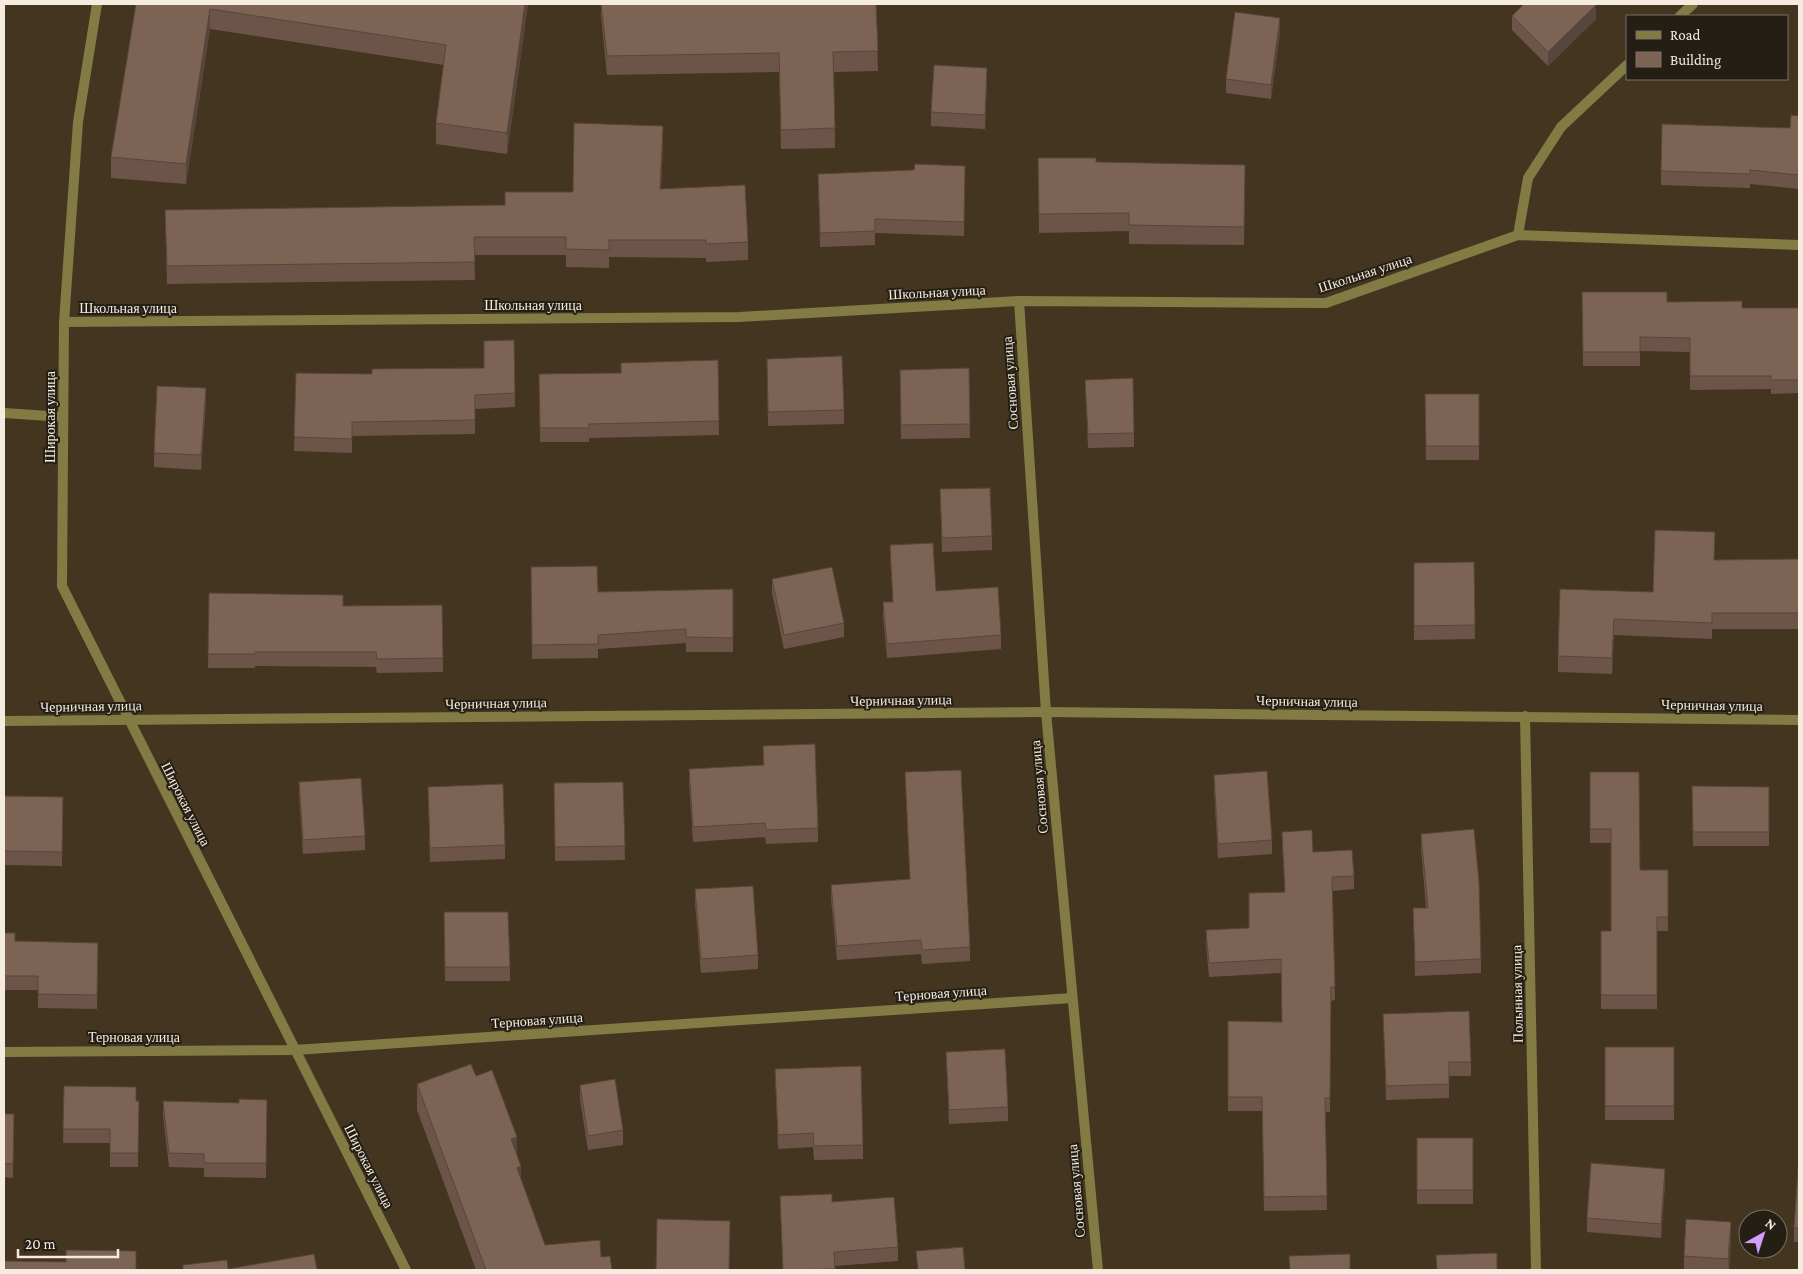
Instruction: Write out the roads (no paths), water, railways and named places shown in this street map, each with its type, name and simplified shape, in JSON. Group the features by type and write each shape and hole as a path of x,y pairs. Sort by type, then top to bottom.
{"street":[{"name":"Широкая улица","path":"97,4 78,122 64,322 62,586 406,1270"},
{"path":"1681,15 1693,4"},
{"path":"1518,235 1528,178 1561,127 1626,66"},
{"name":"Школьная улица","path":"64,322 739,318 1019,301 1326,303 1518,235 1799,245"},
{"name":"Сосновая улица","path":"1019,301 1046,712 1098,1270"},
{"path":"4,413 63,417"},
{"name":"Черничная улица","path":"4,721 1046,712 1799,720"},
{"name":"Полынная улица","path":"1525,716 1536,1270"},
{"name":"Терновая улица","path":"4,1052 295,1050 1072,998"}]}
